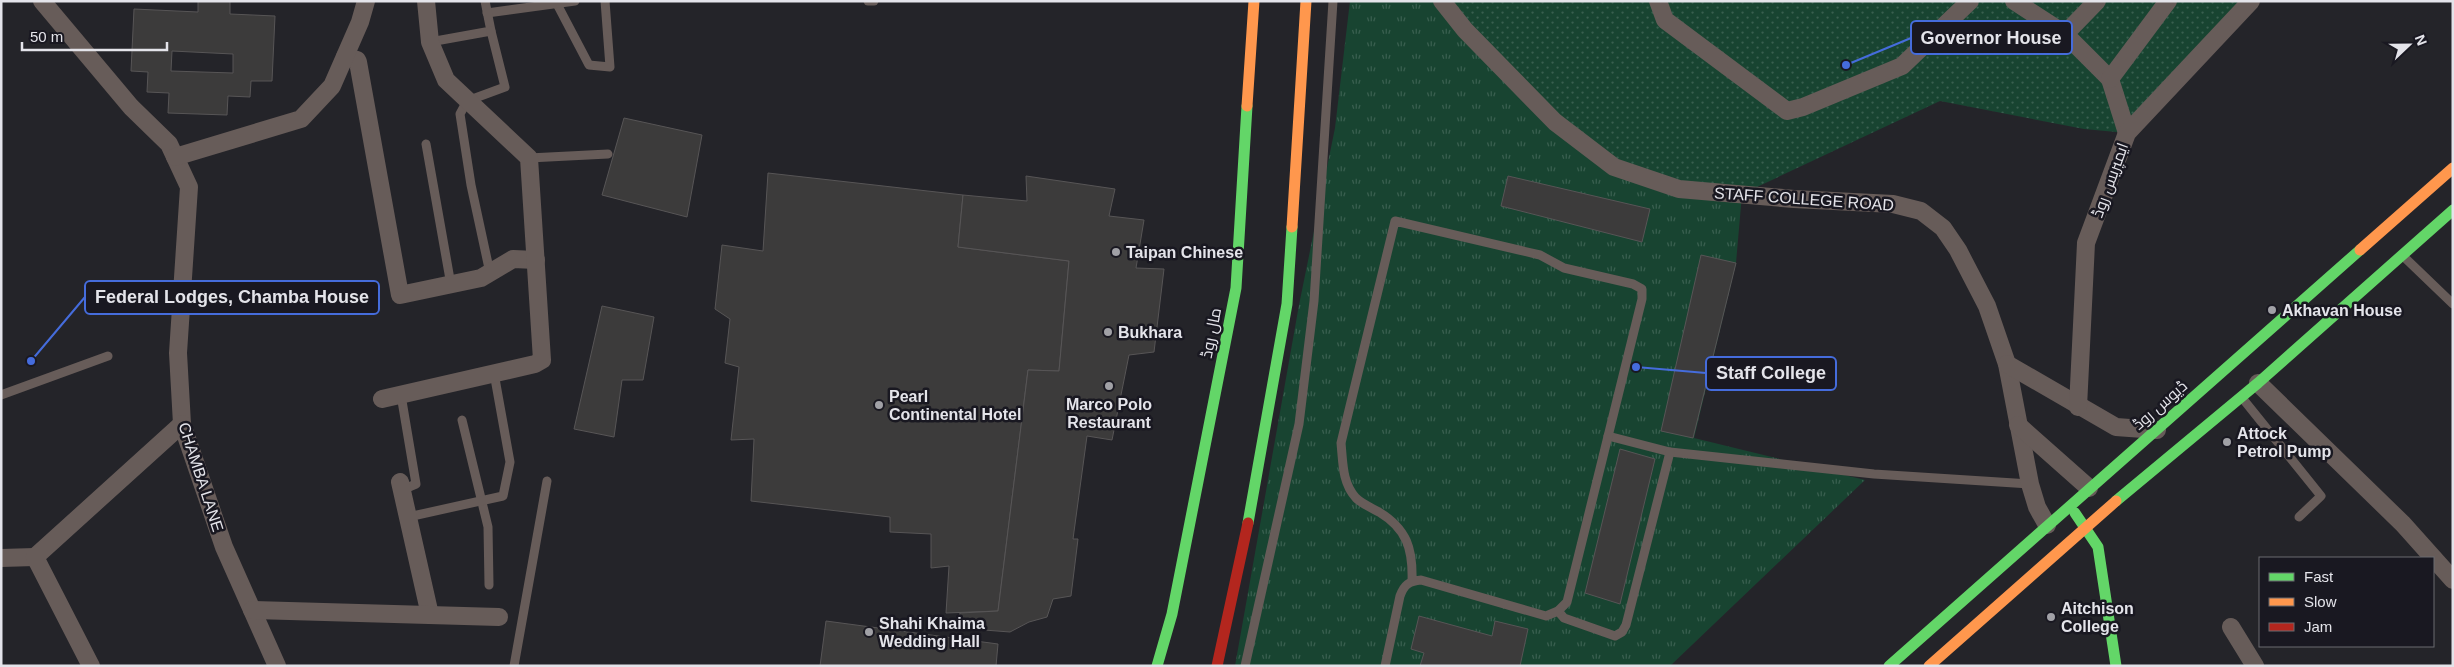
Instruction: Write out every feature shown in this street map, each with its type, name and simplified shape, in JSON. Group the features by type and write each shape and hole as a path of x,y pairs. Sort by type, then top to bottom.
{"main road":[{"name":"مال روڈ","path":"1157,666 1172,614 1236,288 1254,1"},
{"path":"1216,666 1255,490 1287,304 1306,1"},
{"name":"ڈیوس روڈ","path":"1889,666 2453,168"},
{"path":"1929,666 2085,527 2258,383 2453,210"},
{"path":"2070,505 2098,547 2116,666"}],"street":[{"name":"CHAMBA LANE","path":"42,1 131,107 170,144 189,187 178,353 182,424 224,547 277,666"},
{"path":"175,157 302,119 332,86 360,22 366,1"},
{"path":"382,400 536,364 542,360 529,158 467,102 446,80 430,42 426,1"},
{"name":"STAFF COLLEGE ROAD","path":"1442,1 1466,30 1555,122 1614,167 1679,189 1794,199 1893,204 1920,211 1943,228 1958,250 1987,306 2007,364 2030,484 2037,506 2047,525"},
{"path":"1658,1 1665,20 1788,111 1803,107 1902,66 1970,1"},
{"path":"2014,1 2065,34 2110,79 2127,133"},
{"path":"2065,34 2097,1"},
{"path":"2110,79 2168,1"},
{"name":"ایمپریس روڈ","path":"2078,407 2086,244 2127,133 2251,1"},
{"path":"345,57 358,62 398,292 404,295 481,278 513,259 536,260"},
{"path":"2007,364 2078,407 2116,427 2157,430"},
{"path":"2258,383 2403,524 2432,557"},
{"path":"1,558 35,557 182,424"},
{"path":"2018,425 2089,488"},
{"path":"401,486 430,615"},
{"path":"35,557 91,666"},
{"path":"2434,559 2453,580"},
{"path":"252,610 498,616"},
{"path":"2231,627 2256,666"}],"lane":[{"path":"485,1 505,86 467,102 460,114 471,185 490,273"},
{"path":"487,13 524,5 557,4 575,1"},
{"path":"557,4 589,65 610,67 605,1"},
{"path":"868,1 874,1"},
{"path":"1245,666 1300,415 1314,301 1333,1"},
{"path":"430,42 491,31"},
{"path":"426,144 451,285"},
{"path":"529,158 608,154"},
{"path":"1385,666 1400,596 1404,586 1412,580 1421,580 1546,616 1558,611 1567,602 1642,299 1642,289 1633,284 1564,268 1540,255 1395,220 1341,443 1345,479 1356,498 1390,519 1408,541 1413,559 1412,580"},
{"path":"2402,255 2453,304"},
{"path":"1,395 108,356"},
{"path":"408,517 503,496 510,462 494,373"},
{"path":"401,395 416,482 414,486 401,486"},
{"path":"2241,397 2321,496 2299,517"},
{"path":"462,420 488,527 489,585"},
{"path":"1608,436 1670,452 1874,474 2030,484"},
{"path":"1558,611 1564,618 1615,636 1622,632 1626,625 1670,452"},
{"path":"514,666 547,481"}],"green space":[{"path":"1350,1 1442,1 1742,194 1736,263 1694,438 1865,480 1670,666 1235,666 1299,305 1335,128"},
{"path":"1442,1 2251,1 2127,133 2084,129 1940,101 1742,194 1614,167"}],"building":[{"path":"198,1 230,1 230,14 275,16 272,81 251,81 250,97 228,96 227,115 168,113 169,93 147,92 148,72 131,71 134,9 198,12","holes":["172,51 233,54 233,73 171,71"]},
{"path":"624,118 702,135 687,217 602,195"},
{"name":"Pearl Continental Hotel","path":"768,173 963,195 958,247 1069,261 1059,371 1028,370 998,611 946,613 949,566 931,568 931,534 890,532 890,517 751,501 754,439 731,440 739,367 725,363 730,319 715,309 722,245 763,251"},
{"path":"1026,176 1115,189 1109,216 1144,220 1136,268 1164,269 1154,352 1129,355 1112,440 1087,436 1073,539 1078,539 1071,596 1053,599 1047,617 1029,622 1010,632 958,628 960,613 998,611 1028,370 1059,371 1069,261 958,247 963,195 1027,201"},
{"path":"1508,176 1650,209 1642,242 1501,206"},
{"path":"1701,255 1736,263 1693,438 1661,431"},
{"path":"602,306 654,317 643,380 622,380 614,437 574,429"},
{"path":"1620,449 1655,459 1620,604 1585,593"},
{"path":"1419,616 1492,636 1495,621 1528,629 1520,666 1420,666 1424,653 1411,649"},
{"name":"Shahi Khaima Wedding Hall","path":"826,621 998,644 996,666 820,666"}],"traffic: fast":[{"path":"1157,666 1172,614 1236,288 1247,106"},
{"path":"2116,501 2258,383 2453,210"},
{"path":"1248,523 1287,304 1292,227"},
{"path":"1889,666 2360,250"},
{"path":"2075,513 2098,547 2116,666"}],"traffic: slow":[{"path":"1247,106 1254,1"},
{"path":"1292,227 1306,1"},
{"path":"2360,250 2453,168"},
{"path":"1929,666 2116,501"}],"traffic: jam":[{"path":"1217,666 1248,523"}],"place":[{"name":"Governor House","path":"1846,65"},
{"name":"Taipan Chinese","path":"1116,252"},
{"name":"Akhavan House","path":"2272,310"},
{"name":"Bukhara","path":"1108,332"},
{"name":"Federal Lodges, Chamba House","path":"31,361"},
{"name":"Staff College","path":"1636,367"},
{"name":"Marco Polo Restaurant","path":"1109,386"},
{"name":"Pearl Continental Hotel","path":"879,405"},
{"name":"Attock Petrol Pump","path":"2227,442"},
{"name":"Aitchison College","path":"2051,617"},
{"name":"Shahi Khaima Wedding Hall","path":"869,632"}]}
